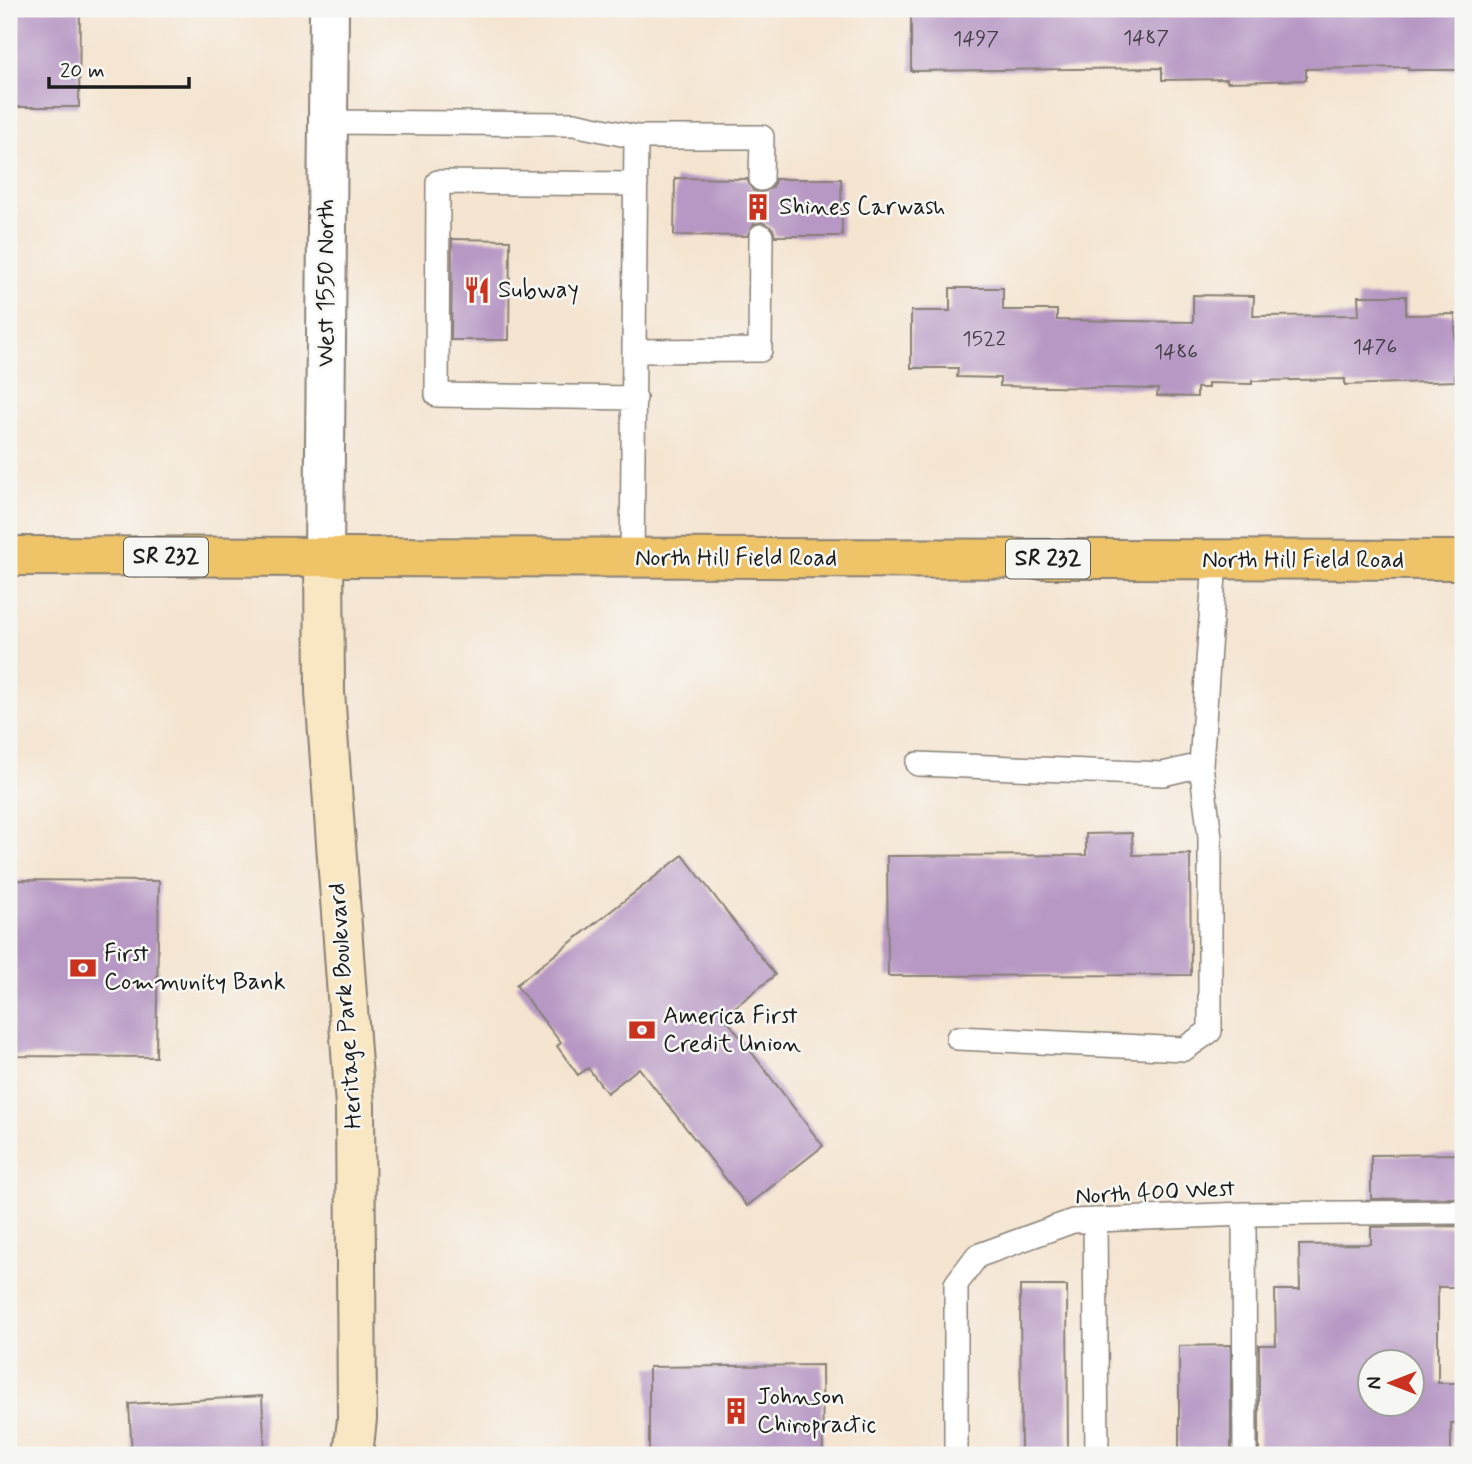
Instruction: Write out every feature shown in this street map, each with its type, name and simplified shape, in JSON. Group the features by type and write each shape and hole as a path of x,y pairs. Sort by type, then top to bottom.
{"main road":[{"name":"North Hill Field Road","path":"9,556 1463,560"}],"street":[{"name":"West 1550 North","path":"324,558 329,9"},
{"name":"Heritage Park Boulevard","path":"324,558 326,717 355,1106 357,1419 353,1455"}],"lane":[{"path":"326,122 575,124 636,137 762,137 761,179"},
{"path":"632,559 636,137"},
{"path":"635,398 437,395 439,182 636,184"},
{"path":"636,351 760,350 761,236"},
{"path":"958,1038 1184,1049 1210,1031 1210,837 1201,765 1215,560"},
{"path":"918,764 1163,774 1201,765"},
{"name":"North 400 West","path":"956,1455 956,1284 977,1256 1073,1221 1244,1214 1463,1212"},
{"path":"1244,1214 1245,1455"},
{"path":"1095,1220 1097,1455"}],"building":[{"path":"9,9 80,9 79,107 9,107"},
{"path":"911,9 1463,9 1463,70 1408,70 1408,67 1306,69 1306,80 1227,82 1227,79 1162,80 1162,68 911,71"},
{"name":"Shines Carwash","path":"675,178 747,179 753,191 761,193 773,187 775,179 841,179 842,236 775,236 773,229 762,222 754,224 747,236 674,235"},
{"name":"Subway","path":"452,239 510,240 509,340 451,340"},
{"path":"950,288 1003,288 1003,310 1057,310 1057,320 1193,322 1193,295 1254,296 1253,316 1359,315 1358,296 1406,296 1406,315 1455,314 1455,381 1345,385 1345,379 1252,381 1252,384 1208,383 1208,388 1197,388 1197,397 1157,396 1158,389 1000,386 1000,378 957,377 958,368 911,368 911,311 950,311"},
{"path":"1132,833 1133,855 1190,854 1191,975 888,976 887,856 1086,855 1086,834"},
{"name":"America First Credit Union","path":"683,855 775,975 724,1016 823,1146 747,1206 639,1068 607,1093 588,1068 578,1075 557,1046 561,1043 516,985"},
{"name":"First Community Bank","path":"9,880 159,881 156,1057 9,1056"},
{"path":"1463,1154 1463,1198 1371,1199 1371,1155"},
{"path":"1463,1226 1463,1287 1438,1287 1438,1383 1462,1383 1462,1423 1451,1423 1451,1455 1259,1455 1259,1345 1276,1345 1275,1290 1300,1290 1299,1245 1371,1244 1371,1227"},
{"path":"1020,1286 1067,1286 1068,1455 1021,1455"},
{"path":"1231,1345 1231,1455 1179,1455 1179,1346"},
{"name":"Johnson Chiropractic","path":"822,1365 823,1455 649,1455 649,1367"},
{"path":"262,1396 265,1455 132,1455 129,1404"}],"place":[{"name":"Shines Carwash","path":"758,207"},
{"name":"Subway","path":"477,290"},
{"name":"First Community Bank","path":"83,968"},
{"name":"America First Credit Union","path":"642,1030"},
{"name":"Johnson Chiropractic","path":"736,1411"}]}
